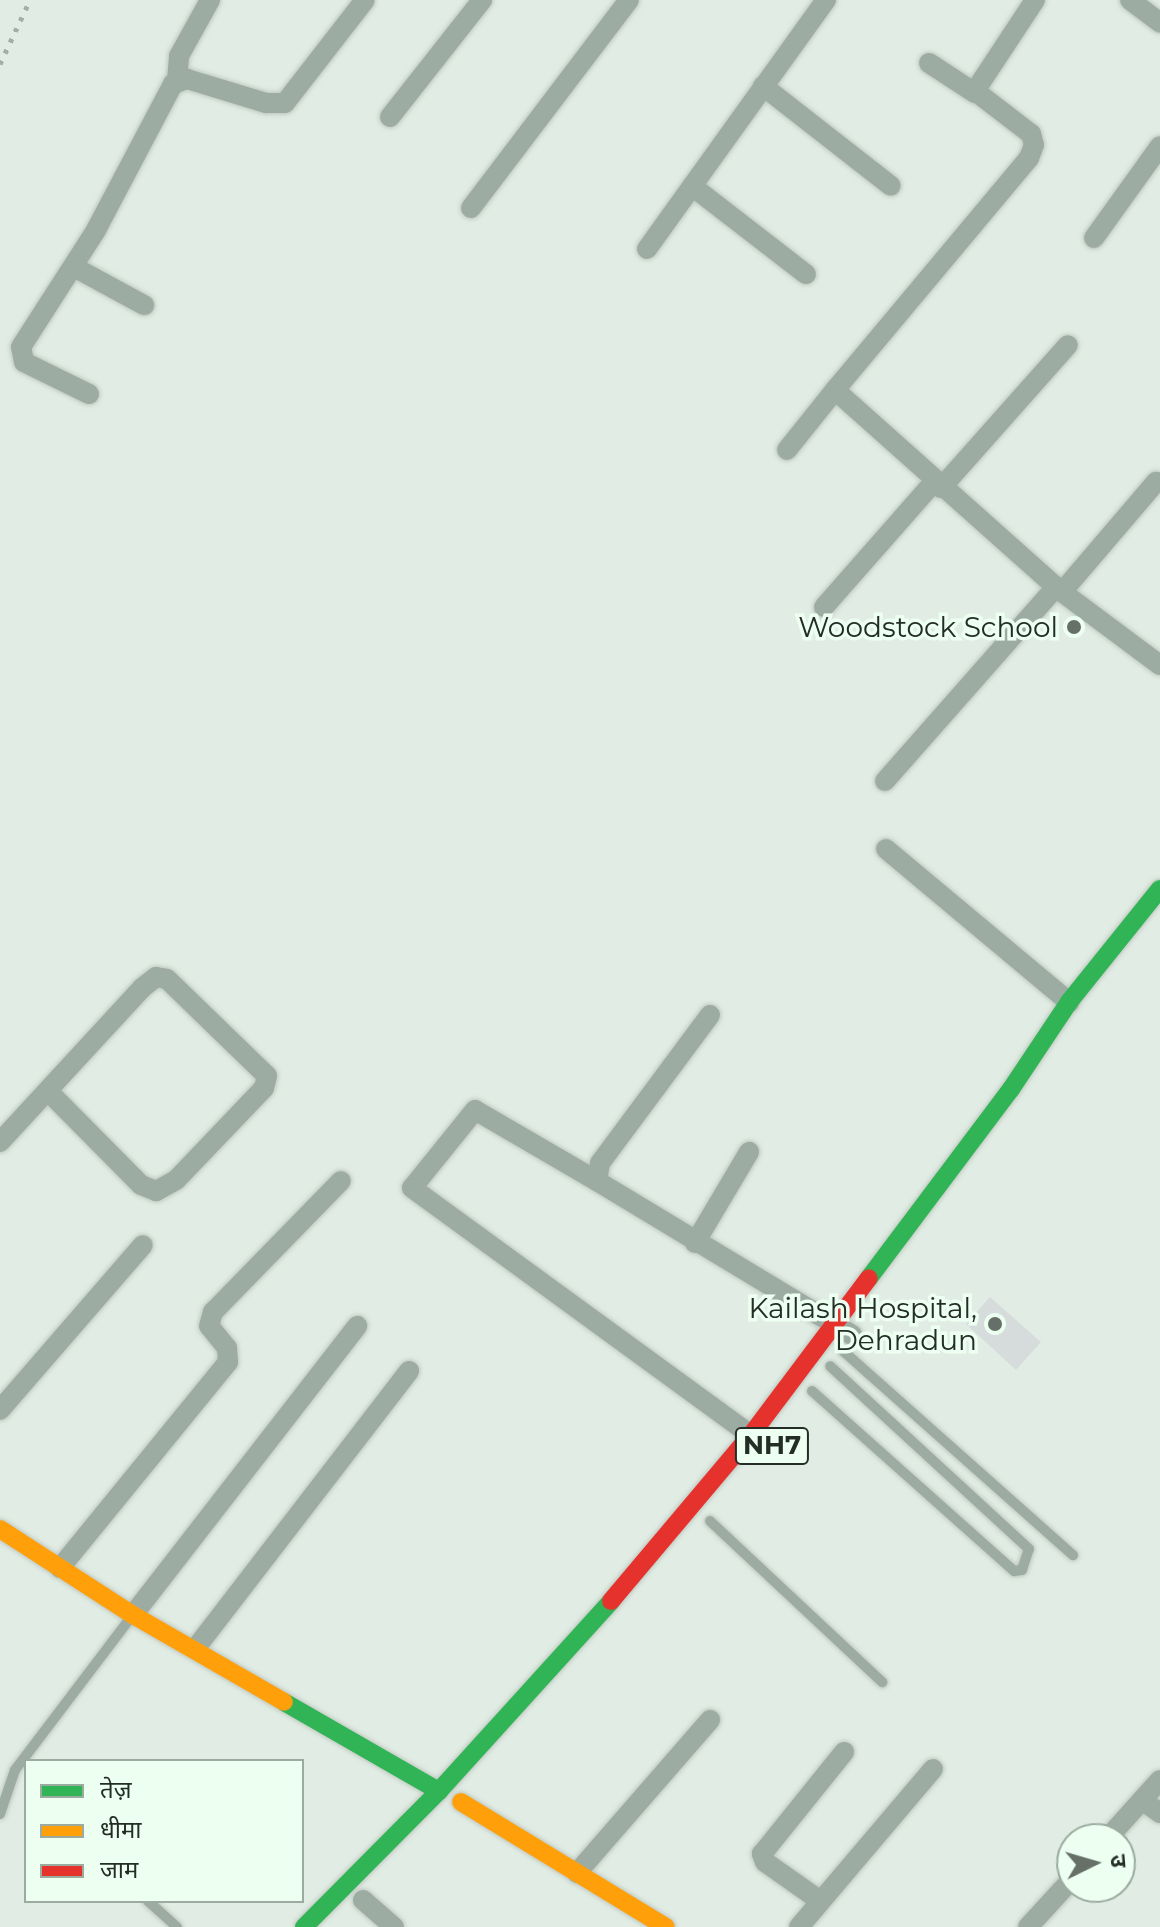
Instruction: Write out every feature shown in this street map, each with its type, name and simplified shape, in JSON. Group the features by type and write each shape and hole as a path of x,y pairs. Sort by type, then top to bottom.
{"main road":[{"name":"NH7","path":"304,1927 439,1791 648,1561 751,1435 1011,1089 1069,1002 1160,889"},
{"name":"NH7","path":"808,1397 852,1336"},
{"path":"0,1529 133,1615 439,1791"},
{"path":"461,1802 577,1873 634,1920 666,1927"},
{"path":"346,1918 369,1895"}],"street":[{"path":"89,394 21,357 21,347 74,267 177,80 179,56 210,0"},
{"path":"177,80 285,103 365,0"},
{"path":"390,117 482,0"},
{"path":"471,208 629,0"},
{"path":"647,249 826,0"},
{"path":"975,93 982,75 1035,0"},
{"path":"1130,0 1160,23"},
{"path":"787,450 1032,152 1031,134 929,63"},
{"path":"763,86 891,186"},
{"path":"1094,238 1160,146"},
{"path":"692,186 806,274"},
{"path":"74,267 144,305"},
{"path":"824,607 1068,345"},
{"path":"835,390 937,485 1059,590 1160,665"},
{"path":"885,781 1156,482"},
{"path":"886,849 1069,1002"},
{"path":"0,1142 48,1091 156,977 167,979 267,1076 264,1088 176,1180 156,1191 141,1185 48,1091"},
{"path":"597,1181 600,1163 710,1015"},
{"path":"751,1435 412,1188 475,1110 695,1243 834,1321 852,1336"},
{"path":"695,1243 749,1152"},
{"path":"60,1568 228,1362 227,1348 209,1326 213,1312 341,1181"},
{"path":"0,1410 143,1245"},
{"path":"133,1615 357,1326"},
{"path":"195,1649 409,1371"},
{"path":"577,1873 710,1720"},
{"path":"819,1900 765,1862 762,1854 844,1752"},
{"path":"799,1927 933,1769"},
{"path":"1121,1823 1160,1780"},
{"path":"1142,1800 1160,1813"},
{"path":"369,1895 394,1927"},
{"path":"1028,1927 1056,1896"}],"lane":[{"path":"852,1336 1073,1555"},
{"path":"808,1397 1014,1571 1022,1570 1029,1549 830,1366"},
{"path":"710,1521 882,1682"},
{"path":"0,1814 4,1780 133,1615"},
{"path":"150,1903 177,1927"}],"building":[{"path":"990,1297 1041,1342 1016,1370 966,1324"}],"railway":[{"path":"0,64 30,0"}],"traffic: fast":[{"path":"869,1278 1011,1089 1069,1002 1160,889"},
{"path":"304,1927 439,1791 611,1601"},
{"path":"284,1702 439,1791"}],"traffic: slow":[{"path":"0,1529 133,1615 284,1702"},
{"path":"461,1802 666,1927"}],"traffic: jam":[{"path":"611,1601 751,1435 869,1278"}],"place":[{"name":"Woodstock School","path":"1074,627"},
{"name":"Kailash Hospital, Dehradun","path":"995,1324"}]}
